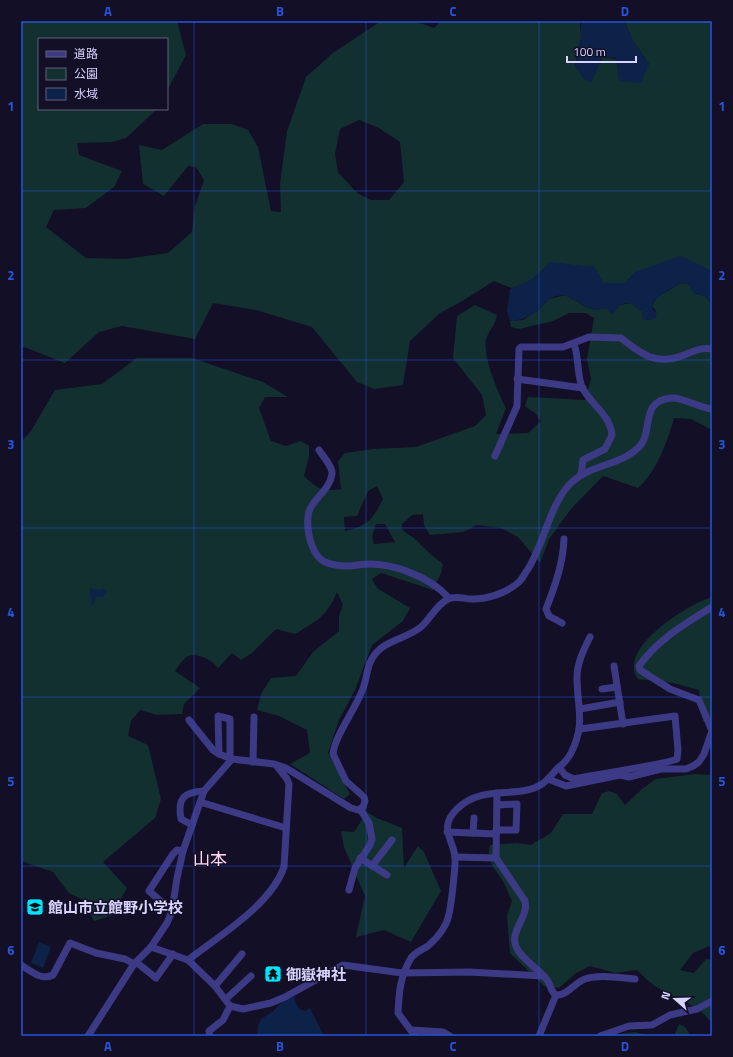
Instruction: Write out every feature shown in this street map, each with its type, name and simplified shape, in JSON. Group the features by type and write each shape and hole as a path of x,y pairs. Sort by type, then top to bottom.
{"street":[{"path":"496,456 517,406 519,349 521,346 556,347 574,344 589,337 621,338 632,349 642,354 653,358 666,359 676,358 699,349 712,349"},
{"path":"574,344 578,357 580,379 583,388 598,406 610,426 612,435 605,449 583,460 581,475"},
{"path":"517,379 583,388"},
{"path":"360,809 365,801 364,796 346,781 333,754 337,740 356,706 366,682 373,657 382,647 420,628 438,606 449,598 483,598 498,594 520,581 536,556 557,505 569,485 581,475 601,465 618,462 641,446 652,408 660,402 672,398 712,409"},
{"path":"319,450 332,473 325,491 311,506 309,511 307,530 314,553 324,562 348,567 364,564 404,569 440,588 449,598"},
{"path":"562,623 549,616 546,609 558,577 564,552 564,539"},
{"path":"548,779 566,786 620,775 630,777 661,769 686,769 699,762 710,745 712,731 699,700 670,689 640,670 639,666 646,655 666,636 712,607"},
{"path":"450,1036 443,1032 413,1033 398,1013 402,973 407,969 411,957 434,940 446,923 450,914 455,857 447,832 452,815 458,808 486,794 531,788 541,785 571,754 580,729 577,676 578,664 590,636"},
{"path":"614,666 623,724"},
{"path":"602,689 617,687"},
{"path":"580,708 620,702"},
{"path":"88,1036 135,963 151,947 167,923 172,911 183,851 204,791 231,759 230,719 218,716 220,754"},
{"path":"559,767 565,775 574,779 673,762 677,759 678,750 675,716 580,729"},
{"path":"253,762 254,717"},
{"path":"190,720 213,750 220,754 231,759 274,764 286,768 351,808 360,809"},
{"path":"188,960 234,926 263,900 282,874 289,784 287,779 274,764"},
{"path":"192,825 181,819 180,804 182,797 188,794 204,791"},
{"path":"497,792 496,858 524,901 526,908 515,937 515,943 519,951 547,980 550,989 556,995 561,996 585,979 594,977 635,979"},
{"path":"200,802 286,828"},
{"path":"447,832 473,833 516,830 517,804 498,805"},
{"path":"349,890 355,868 360,858 370,845 372,839 369,823 360,809"},
{"path":"473,833 474,818"},
{"path":"372,866 392,840"},
{"path":"172,911 150,891 173,854 177,850 183,851"},
{"path":"455,857 496,858"},
{"path":"360,858 387,875"},
{"path":"21,965 40,977 48,978 53,975 70,943 96,953 125,959 135,963 156,978 173,954"},
{"path":"151,947 188,960 226,998 230,1006"},
{"path":"215,986 242,954"},
{"path":"230,1006 243,1009 271,1003 343,965 402,973 468,972 543,976"},
{"path":"226,998 251,976"},
{"path":"539,1036 556,995"},
{"path":"600,1036 629,1026 652,1025 670,1015 697,1009 712,1001"},
{"path":"210,1036 209,1031 223,1020 230,1006"}],"green space":[{"path":"21,21 177,21 186,55 168,89 168,38 38,38 38,110 156,110 126,138 112,142 77,143 79,155 122,171 114,187 86,208 54,210 46,227 86,258 125,259 168,253 192,232 195,206 204,180 196,167 188,166 164,196 143,184 139,145 162,150 203,124 232,124 248,130 258,147 271,211 281,212 280,184 287,131 306,77 333,53 381,21 414,21 434,28 441,21 580,21 581,37 575,66 599,65 603,57 649,64 633,41 624,21 712,21 712,271 635,272 625,283 604,283 550,262 533,279 514,289 494,281 440,313 410,341 403,385 374,389 357,382 312,327 256,310 213,303 195,339 122,326 99,332 65,363 24,347 21,349","holes":["359,120 379,128 400,142 404,182 389,200 371,200 357,193 338,172 335,154 340,129"]},
{"path":"681,283 688,284 695,294 705,296 712,305 712,430 691,419 674,418 656,465 644,482 638,488 603,476 571,509 549,539 540,563 518,537 501,528 477,525 463,532 430,535 424,525 423,514 412,515 402,524 402,529 404,531 443,564 441,573 433,590 381,573 372,579 377,588 410,608 403,621 372,645 355,690 339,720 328,753 350,794 344,799 290,764 310,753 307,730 279,716 257,710 261,694 271,678 296,676 313,652 339,631 339,616 343,605 337,592 329,607 315,621 295,634 276,629 252,653 241,660 232,653 218,668 213,663 201,656 188,656 175,671 200,688 184,704 182,714 157,715 140,710 131,721 128,736 148,745 161,799 155,818 103,862 127,888 119,902 119,913 94,921 83,900 69,893 53,872 21,861 21,442 31,431 55,390 102,384 137,358 192,358 263,382 288,397 265,397 259,408 271,441 286,446 301,441 309,446 309,456 304,476 317,487 324,490 341,489 338,461 345,453 373,449 416,447 475,426 486,415 482,395 453,358 457,316 475,305 497,315 486,340 489,365 506,408 496,434 528,433 541,421 535,413 525,406 528,397 585,400 591,379 587,359 594,318 586,313 569,313 553,321 519,329 511,327 510,321 523,320 539,310 549,299 565,295 586,307 595,310 607,308 612,314 620,305 630,303 642,311 647,320 652,319 656,311 652,306 658,297","holes":["377,486 383,499 376,512 365,524 345,531 344,517 357,516 368,491","376,524 385,524 395,542 374,544 372,536"]},
{"path":"712,597 712,719 703,721 699,690 673,683 638,679 634,667 637,655 645,642 658,629 687,609"},
{"path":"695,774 712,775 712,945 693,953 680,970 694,973 706,959 712,960 712,1023 700,1011 655,986 637,970 615,973 590,966 576,973 559,988 544,986 510,953 507,915 512,901 504,883 490,861 490,845 517,843 531,845 551,833 563,814 592,814 602,793 609,791 617,794 625,805 642,789 656,779"},
{"path":"367,812 377,818 402,828 404,868 418,846 424,852 441,891 411,942 384,930 356,937 365,896 344,847 341,831 354,832"},
{"path":"679,1024 685,1027 691,1036 674,1036"},
{"path":"635,1032 651,1036 607,1036"}],"water":[{"path":"583,21 624,21 633,41 649,64 641,83 619,81 616,58 603,57 591,83 584,79 575,66 581,37 581,23"},
{"path":"681,256 712,271 712,305 705,296 694,294 688,284 683,283 669,290 655,300 652,308 657,314 655,319 643,320 642,311 633,305 626,303 620,306 613,315 607,308 595,310 586,307 565,295 551,298 538,311 527,317 510,321 507,312 510,289 533,279 550,262 594,267 604,283 625,283 635,272"},
{"path":"90,588 100,590 104,588 107,591 103,597 96,597 93,605 91,605"},
{"path":"39,942 51,947 43,968 31,963"},
{"path":"294,996 297,1006 306,1011 309,1008 311,1010 324,1036 257,1036 258,1025 261,1019 272,1012 284,1000"}],"place":[{"name":"館山市立館野小学校","path":"35,907"},
{"name":"御嶽神社","path":"273,974"}],"district":[{"name":"山本","path":"210,859"}]}
